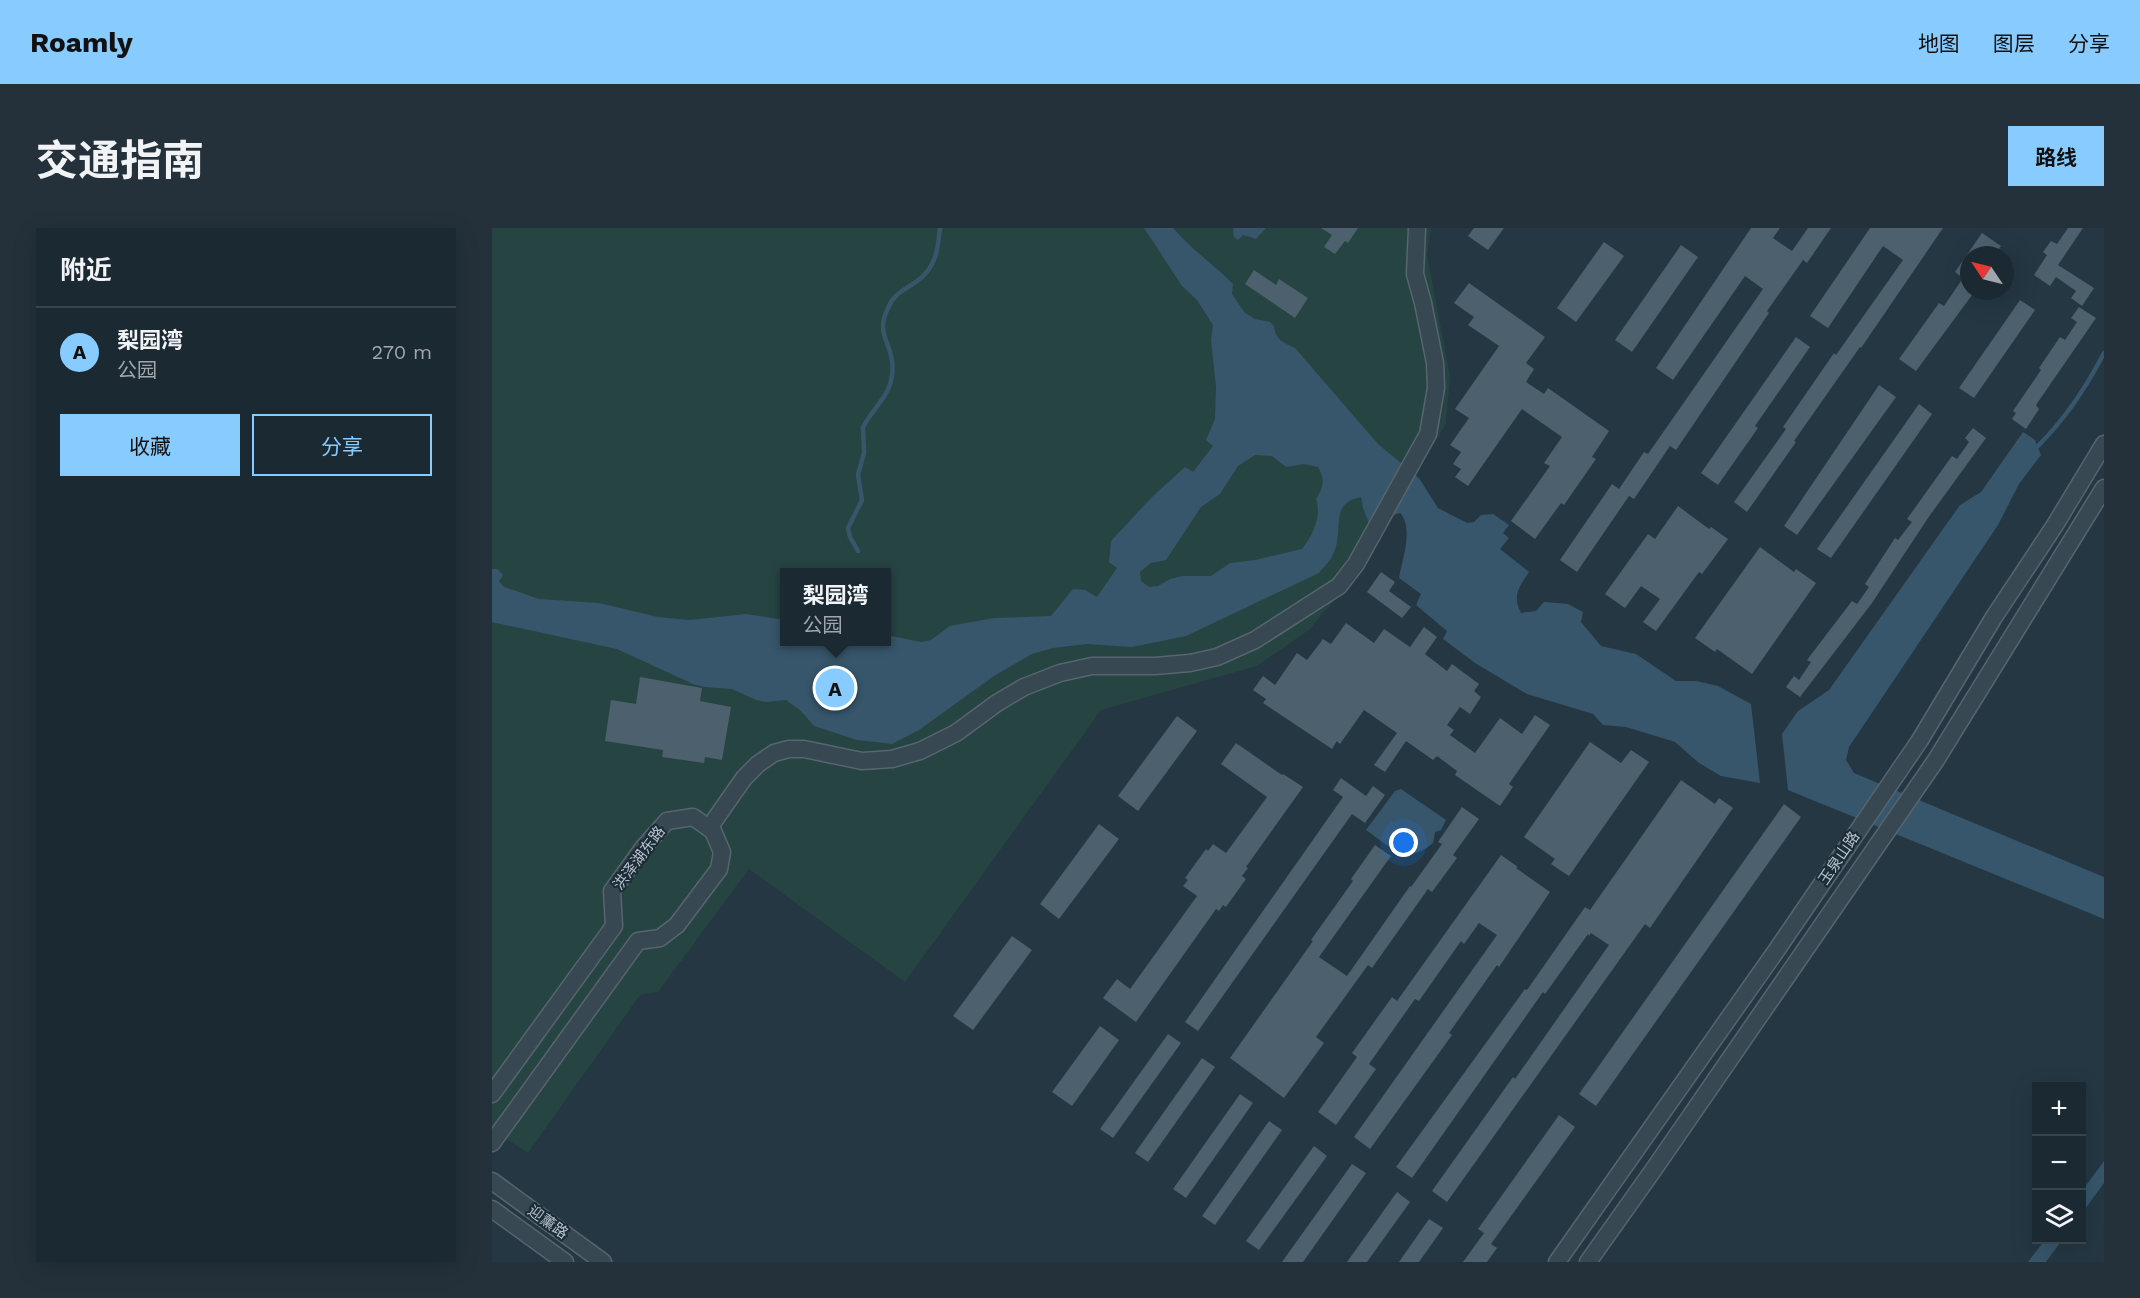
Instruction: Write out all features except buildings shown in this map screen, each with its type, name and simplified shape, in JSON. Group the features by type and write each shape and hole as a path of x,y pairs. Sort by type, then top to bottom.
{"street":[{"path":"492,1143 638,941 660,938 677,925 719,869 722,852 713,831 709,828 744,778 774,753 789,749 804,749 862,761 891,759 920,751 956,734 997,703 1024,687 1060,673 1092,666 1155,666 1190,663 1217,657 1255,640 1339,586 1356,564 1428,434 1436,387 1435,363 1415,274 1418,228"},
{"name":"玉泉山路","path":"1557,1262 1776,951 1920,740 1994,617 2055,525 2104,444"},
{"name":"玉泉山路","path":"1588,1262 1936,760 2104,488"},
{"name":"洪泽湖东路","path":"492,1094 614,926 612,891 643,848 667,821 693,817 709,828"},
{"name":"迎薰路","path":"492,1181 603,1262"},
{"name":"迎薰路","path":"492,1209 565,1262"}],"green space":[{"path":"492,228 1431,228 1427,255 1450,376 1446,424 1356,575 1309,630 1257,666 1101,710 905,982 749,869 658,992 640,995 528,1153 492,1130"}],"water":[{"path":"1144,228 1173,228 1233,284 1232,294 1245,313 1255,319 1270,322 1274,326 1278,338 1295,348 1378,444 1419,478 1438,508 1467,523 1474,522 1481,515 1493,514 1509,525 1503,533 1509,538 1500,549 1529,572 1517,597 1521,613 1536,611 1544,602 1568,604 1583,612 1581,622 1601,646 1636,654 1676,681 1696,681 1718,686 1751,704 1760,783 1721,776 1699,763 1675,742 1626,727 1603,725 1593,714 1527,694 1475,663 1443,639 1447,631 1416,605 1421,594 1399,578 1407,535 1404,519 1400,513 1369,523 1361,497 1351,500 1341,510 1335,550 1319,573 1186,636 1132,647 1087,644 1053,648 1032,654 994,676 919,730 892,744 857,740 814,726 801,711 786,700 766,702 732,689 693,684 617,649 492,622 492,569 497,569 503,575 499,581 504,587 539,599 599,603 658,617 690,620 746,614 780,619 780,646 891,646 891,636 921,642 931,640 950,626 994,618 1051,616 1073,589 1085,590 1097,597 1117,568 1109,562 1111,541 1152,497 1185,467 1193,472 1213,446 1206,440 1215,419 1216,387 1211,340 1213,325 1197,300 1182,286","holes":["1255,455 1272,456 1286,467 1304,464 1318,467 1323,479 1321,491 1316,499 1317,519 1310,538 1302,549 1255,560 1230,563 1211,576 1183,576 1170,579 1158,586 1149,587 1141,581 1140,572 1151,563 1166,560 1201,507 1220,494 1238,466"]},
{"path":"1233,228 1266,228 1256,239 1243,235 1238,240 1234,237"},
{"path":"2023,432 2035,440 2041,455 2019,484 1998,525 1849,747 1846,760 1854,773 2104,877 2104,919 1788,790 1782,734 1798,711 1829,690 1960,505 1981,492"},
{"path":"1401,789 1446,820 1441,830 1435,832 1433,843 1415,853 1398,851 1366,830 1395,791"},
{"path":"2104,1161 2104,1183 2086,1208 2086,1186"},
{"path":"2042,1244 2059,1244 2046,1262 2028,1262"}],"waterway":[{"path":"858,551 848,528 862,500 858,475 864,453 863,427 884,397 891,382 892,361 884,336 883,324 890,303 923,276 932,264 937,251 940,228"},
{"path":"2038,446 2074,402 2104,353"}],"place":[{"name":"梨园湾","path":"835,688"}]}
